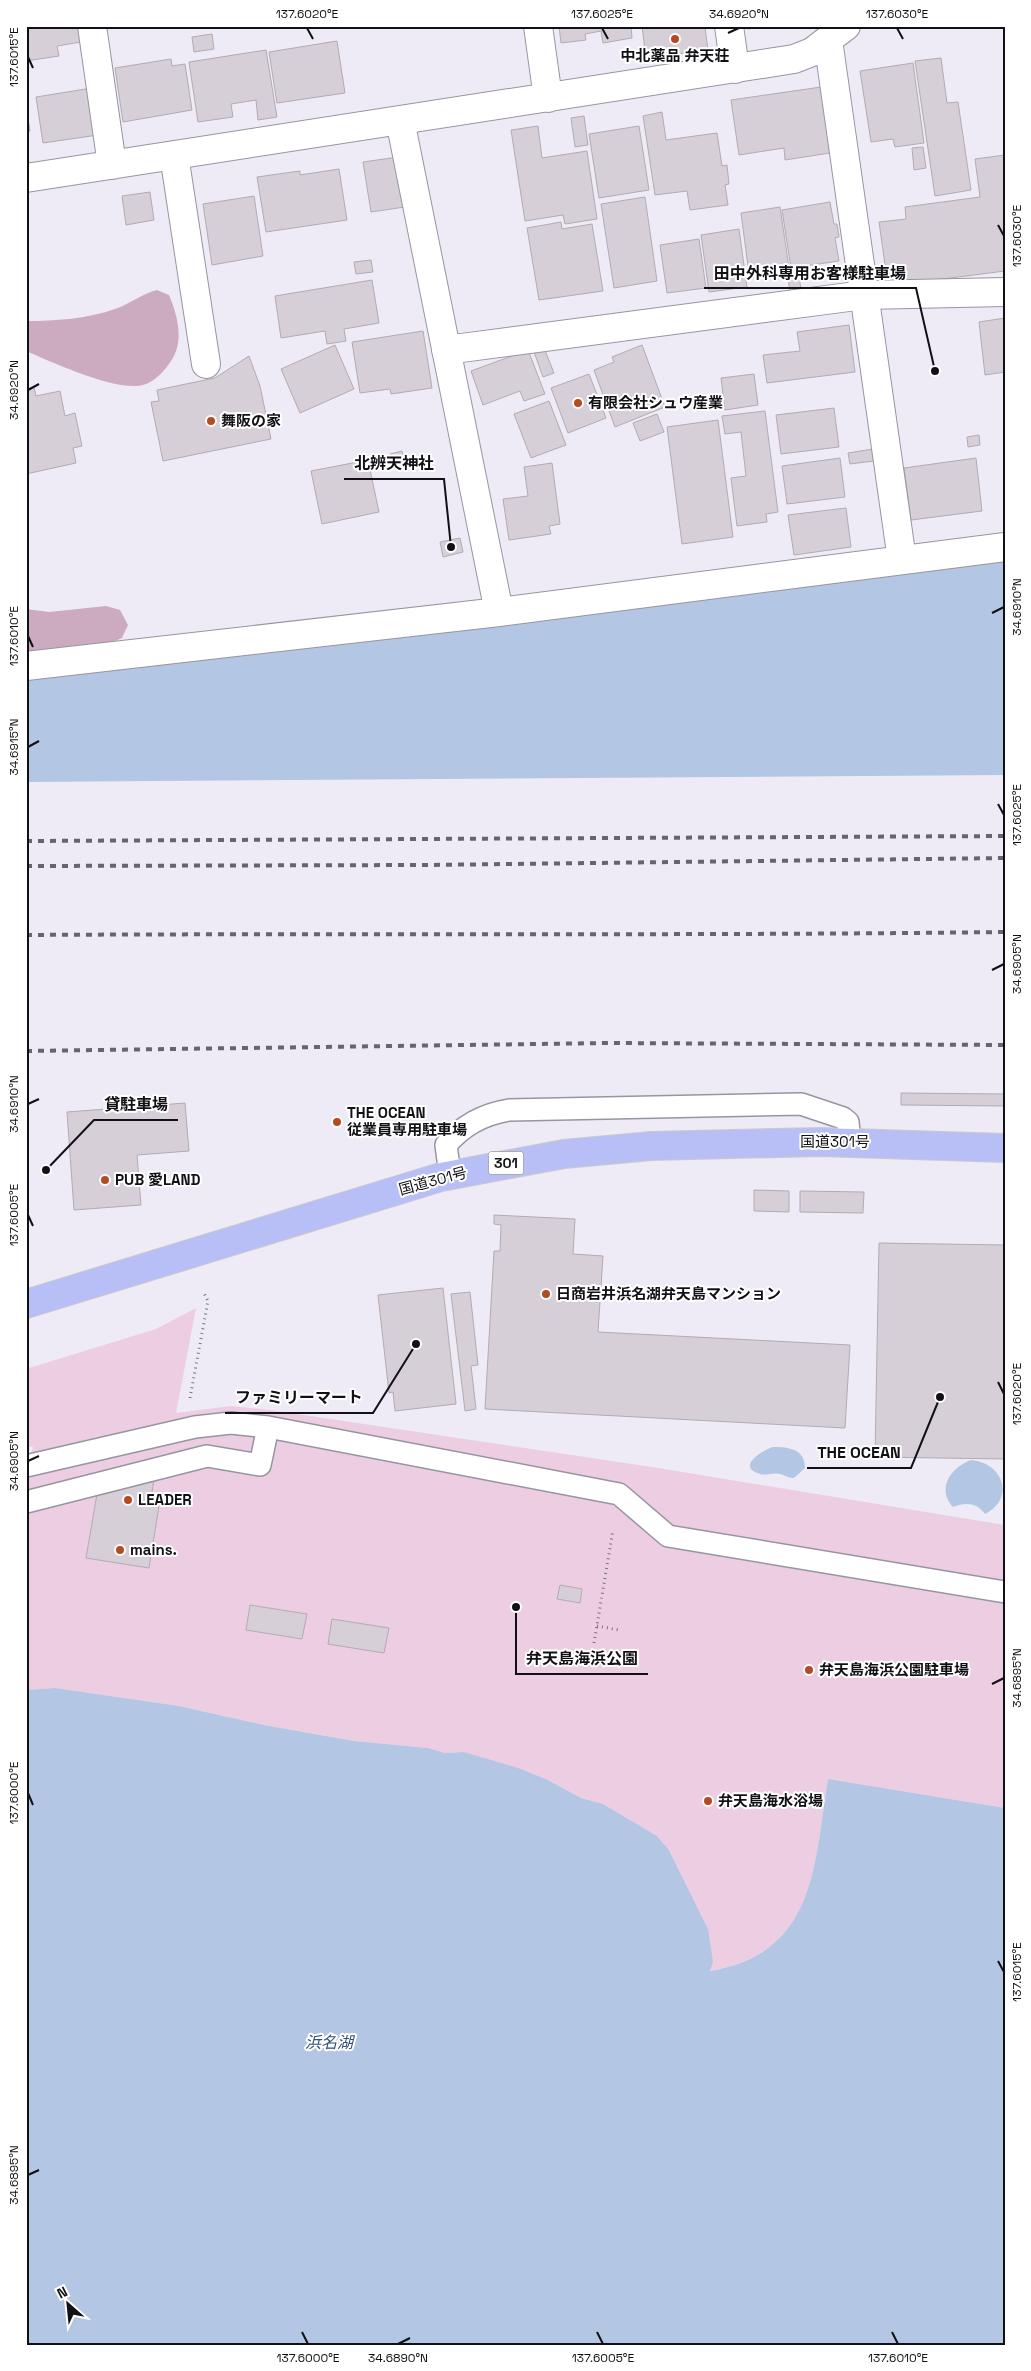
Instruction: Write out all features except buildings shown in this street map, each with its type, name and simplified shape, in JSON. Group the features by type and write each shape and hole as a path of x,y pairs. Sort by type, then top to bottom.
{"highway":[{"name":"国道301号","path":"26,1304 450,1175 564,1154 626,1147 850,1142 1005,1148"}],"street":[{"path":"92,26 112,165"},
{"path":"538,26 548,98"},
{"path":"729,26 735,69"},
{"path":"26,178 794,59 812,52 837,33"},
{"path":"837,33 864,295 902,560"},
{"path":"400,120 499,612"},
{"path":"174,155 206,364"},
{"path":"446,350 864,295 1005,292"},
{"path":"26,666 499,612 1005,547"}],"lane":[{"path":"450,1175 446,1145 452,1137 483,1116 509,1110 801,1104 844,1118 848,1122 850,1142"},
{"path":"26,1466 192,1428 231,1423 268,1427 619,1494 668,1536 1005,1592"},
{"path":"26,1502 207,1456 260,1465 268,1427"}],"path":[{"path":"192,1428 188,1411 208,1301 203,1291"},
{"path":"594,1643 619,1494"},
{"path":"597,1626 619,1630"}],"shaded area":[{"path":"157,290 169,295 177,319 179,336 178,345 171,361 152,381 143,385 117,384 84,375 26,351 26,321 60,320 93,315 120,307"},
{"path":"106,606 120,610 128,625 122,638 106,645 26,654 26,609 49,612"},
{"path":"196,1308 176,1413 231,1406 270,1410 652,1467 1005,1525 1005,1808 828,1779 813,1873 804,1900 790,1925 771,1946 745,1961 709,1971 708,1929 669,1850 657,1836 603,1804 581,1798 548,1780 464,1752 445,1753 428,1748 354,1741 264,1725 179,1706 55,1688 26,1690 26,1472 33,1447 26,1446 26,1369 156,1329"}],"water":[{"path":"1005,561 1005,775 26,782 26,680 501,626"},
{"path":"773,1447 795,1450 802,1457 805,1468 794,1478 782,1474 760,1474 753,1471 750,1463 753,1459 763,1451"},
{"path":"971,1460 991,1467 998,1474 1002,1482 1003,1491 1000,1499 995,1507 985,1514 982,1510 971,1505 962,1504 953,1507 946,1493 948,1479 952,1473"},
{"name":"浜名湖","path":"55,1688 179,1706 264,1725 354,1741 428,1748 445,1753 464,1752 518,1768 548,1780 581,1798 603,1804 657,1836 669,1850 708,1929 713,1962 710,1971 745,1961 772,1945 791,1925 804,1900 813,1872 828,1779 1005,1808 1005,2345 26,2345 26,1690"}],"railway":[{"path":"26,841 1005,836"},
{"path":"26,866 427,865 1005,858"},
{"path":"26,935 1005,932"},
{"path":"26,1051 611,1043 1005,1045"}],"place":[{"name":"中北薬品 弁天荘","path":"675,39"},
{"name":"田中外科専用お客様駐車場","path":"935,371"},
{"name":"有限会社シュウ産業","path":"578,403"},
{"name":"舞阪の家","path":"211,421"},
{"name":"北辨天神社","path":"451,547"},
{"name":"THE OCEAN 従業員専用駐車場","path":"337,1122"},
{"name":"貸駐車場","path":"46,1170"},
{"name":"PUB 愛LAND","path":"105,1180"},
{"name":"日商岩井浜名湖弁天島マンション","path":"546,1294"},
{"name":"ファミリーマート","path":"416,1344"},
{"name":"THE OCEAN","path":"940,1397"},
{"name":"LEADER","path":"128,1500"},
{"name":"mains.","path":"120,1550"},
{"name":"弁天島海浜公園","path":"516,1607"},
{"name":"弁天島海浜公園駐車場","path":"809,1670"},
{"name":"弁天島海水浴場","path":"708,1801"}]}
